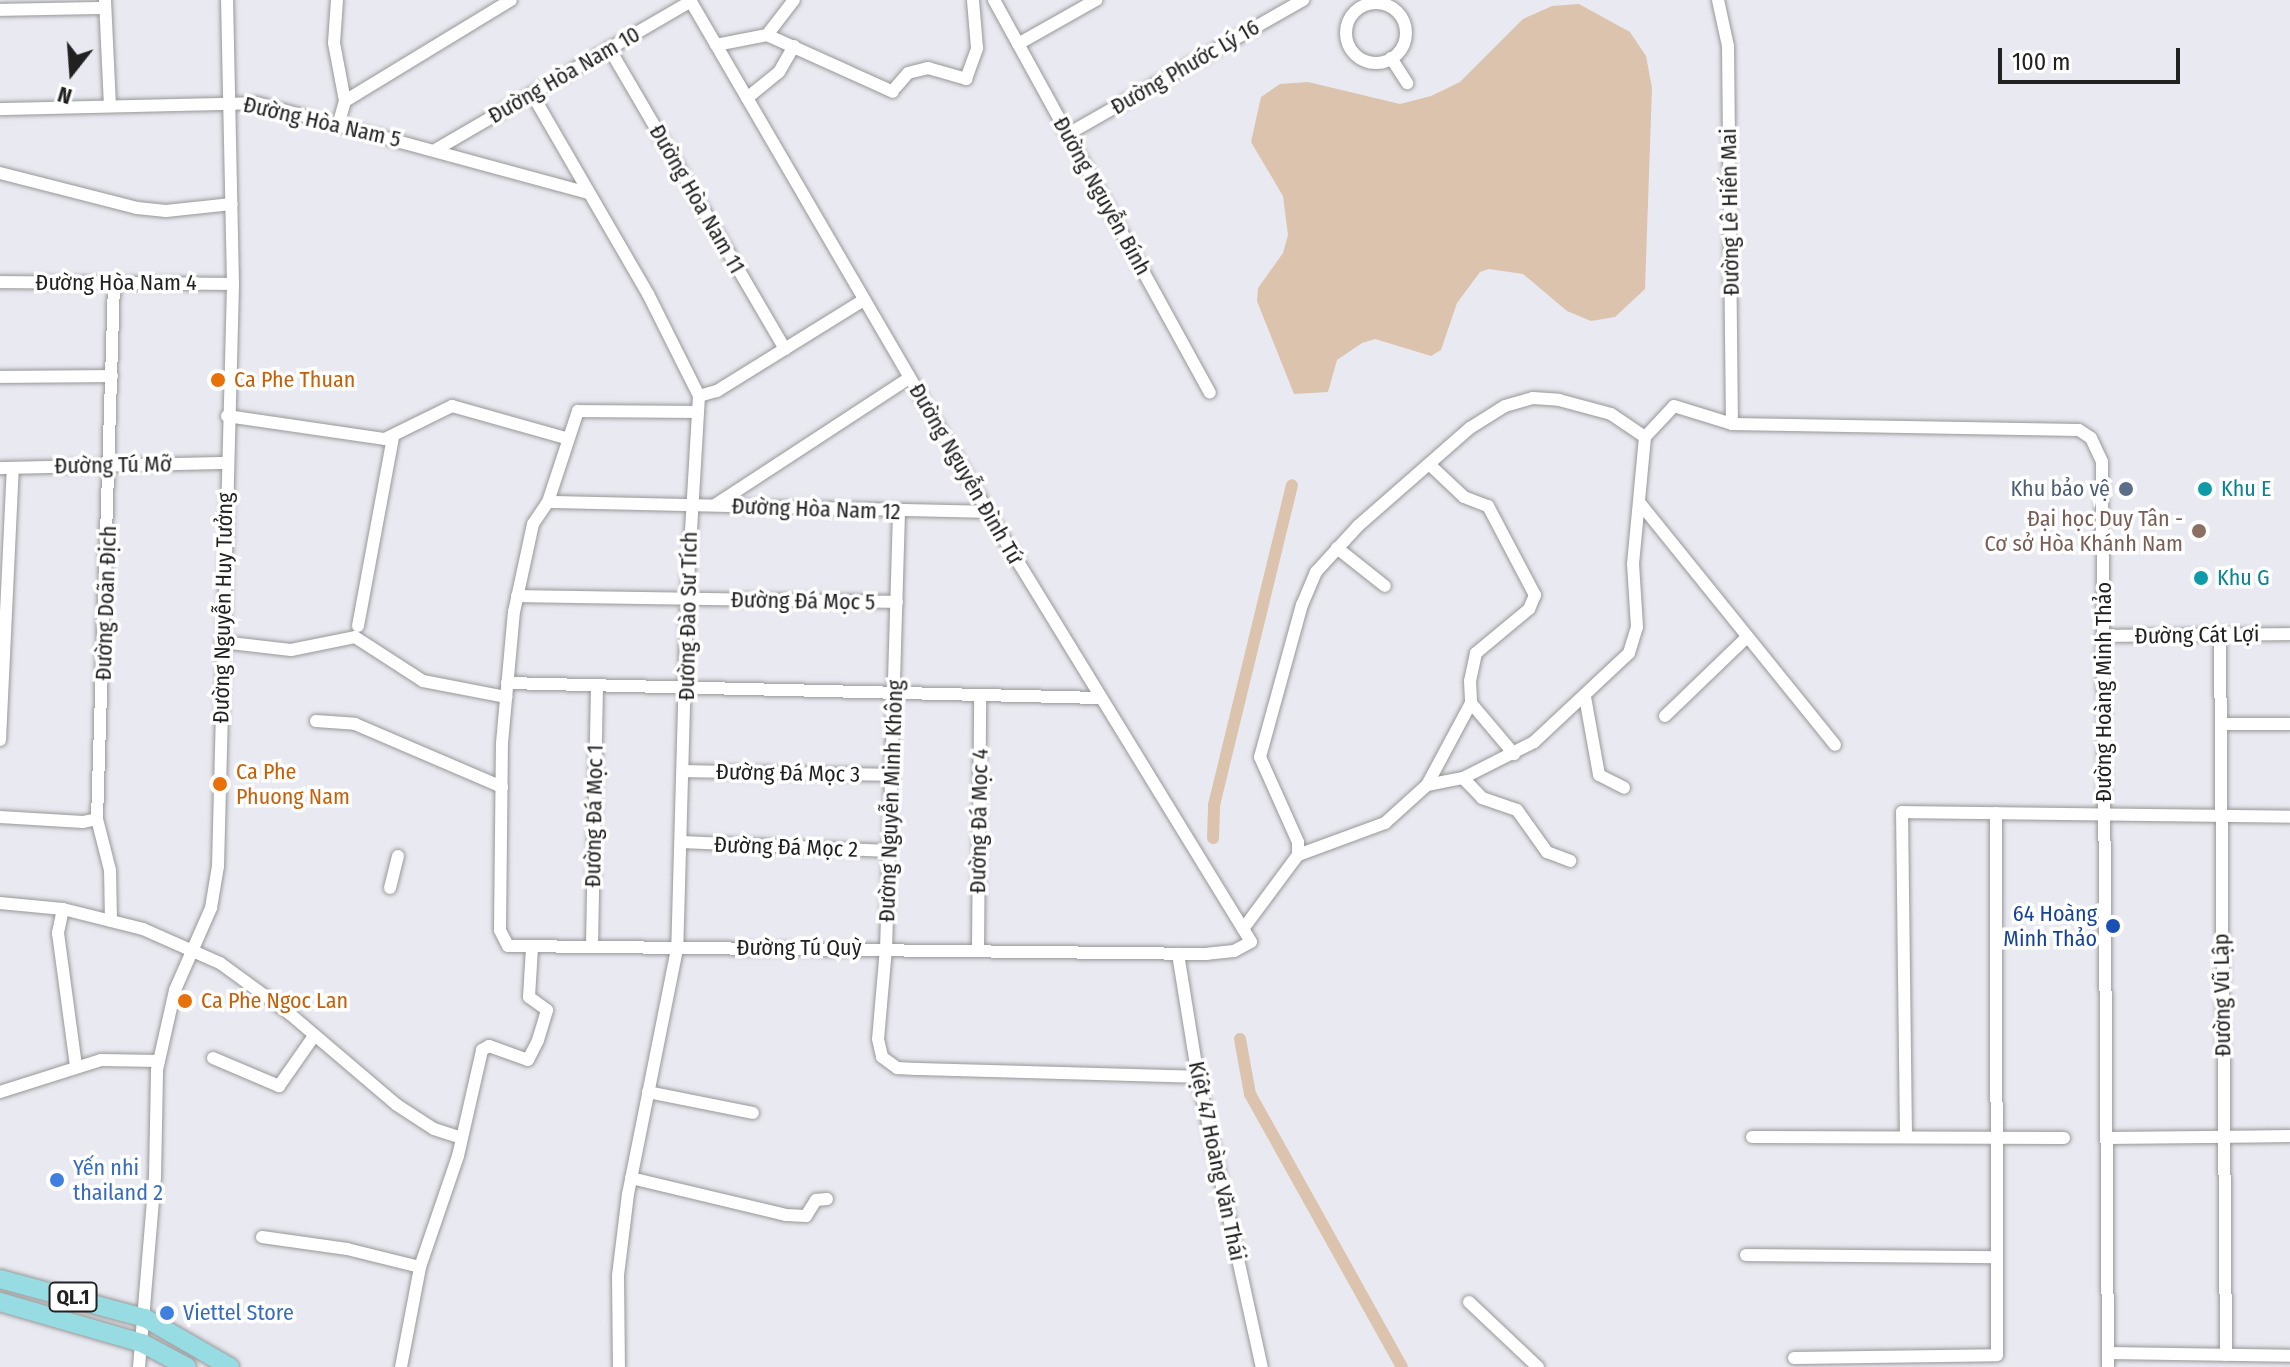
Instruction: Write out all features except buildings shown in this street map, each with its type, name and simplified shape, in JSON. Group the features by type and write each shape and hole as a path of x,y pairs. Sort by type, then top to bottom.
{"highway":[{"name":"QL.1","path":"0,1279 145,1318 230,1367"},
{"name":"QL.1","path":"0,1302 142,1343 187,1367"}],"street":[{"name":"Đường Nguyễn Huy Tưởng","path":"139,1367 145,1318 159,1061 175,990 213,900 218,866 225,463 233,284 232,204 225,100 227,0"},
{"path":"337,0 334,43 345,101 339,122"},
{"name":"Đường Nguyễn Đình Tứ","path":"690,0 987,512 1098,698 1251,942"},
{"name":"Đường Hòa Nam 10","path":"437,149 690,0"},
{"path":"767,35 794,0"},
{"path":"716,45 767,35 894,90 908,73 928,68 966,79 977,48 973,0"},
{"name":"Đường Nguyễn Bính","path":"994,0 1210,393"},
{"path":"1018,44 1096,0"},
{"name":"Đường Phước Lý 16","path":"1068,134 1303,0"},
{"path":"345,101 504,1"},
{"name":"Đường Lê Hiến Mai","path":"1721,2 1728,46 1732,424"},
{"path":"1378,3 1402,18 1406,37 1391,58 1369,62 1352,52 1347,23 1357,4 1378,3"},
{"path":"0,10 105,4 110,105"},
{"path":"747,98 779,72 794,46"},
{"name":"Đường Hòa Nam 11","path":"609,48 785,349"},
{"path":"1391,58 1407,83"},
{"name":"Đường Đào Sư Tích","path":"532,94 697,383 699,396 687,599 685,771 677,949 631,1178 618,1276 619,1367"},
{"name":"Đường Hòa Nam 5","path":"0,109 225,100 339,122 588,193"},
{"path":"0,173 137,208 166,211 232,204"},
{"name":"Đường Hòa Nam 4","path":"0,282 233,284"},
{"name":"Đường Doãn Địch","path":"111,921 110,870 97,819 111,465 114,283"},
{"path":"699,396 717,391 864,300"},
{"path":"0,377 112,376"},
{"path":"715,505 909,378"},
{"path":"1298,855 1298,842 1260,757 1302,605 1316,572 1337,548 1429,464 1505,406 1533,398 1611,414 1645,437 1633,564 1637,627 1629,653 1585,697 1514,754 1463,778 1427,785"},
{"path":"227,416 393,438 452,406 566,438"},
{"name":"Đường Hoàng Minh Thảo","path":"1645,437 1674,406 1732,424 2079,430 2091,438 2102,462 2108,1360"},
{"name":"Đường Tú Quỳ","path":"698,412 584,408 575,413 548,502 533,524 517,596 506,697 500,930 508,946 978,948 1178,954 1234,951 1251,942"},
{"path":"358,626 393,438"},
{"name":"Đường Tú Mỡ","path":"6,468 225,463"},
{"path":"1243,929 1298,855 1385,823 1427,785 1471,703 1476,653 1529,609 1535,595 1488,506 1464,497 1429,464"},
{"path":"0,740 6,468"},
{"name":"Đường Hòa Nam 12","path":"548,502 691,508 715,505 987,512"},
{"path":"1639,502 1745,639 1835,745"},
{"name":"Đường Nguyễn Minh Không","path":"899,512 886,948 878,1039 882,1057 897,1068 1198,1077"},
{"path":"1337,548 1385,586"},
{"name":"Đường Đá Mọc 5","path":"517,596 897,602"},
{"name":"Đường Cát Lợi","path":"2103,636 2290,634"},
{"name":"Đường Vũ Lập","path":"2220,636 2226,1355"},
{"path":"222,642 291,650 355,637 423,681 506,697"},
{"path":"1665,716 1745,639"},
{"path":"507,683 1098,698"},
{"name":"Đường Đá Mọc 1","path":"592,946 597,685"},
{"name":"Đường Đá Mọc 4","path":"978,948 980,695"},
{"path":"1585,697 1599,775 1624,788"},
{"path":"1471,703 1514,754"},
{"path":"316,721 355,724 502,787"},
{"path":"2221,724 2290,724"},
{"name":"Đường Đá Mọc 3","path":"685,771 892,775"},
{"path":"1463,778 1482,798 1517,810 1547,852 1570,861"},
{"path":"1906,1137 1902,812 2104,812 2290,817"},
{"path":"1794,1358 1908,1361 1997,1355 1996,813"},
{"path":"0,817 97,819"},
{"name":"Đường Đá Mọc 2","path":"682,842 889,851"},
{"path":"390,888 398,856"},
{"path":"0,903 63,909 143,929 220,963 397,1105 434,1129 459,1137"},
{"path":"63,909 58,933 76,1067"},
{"path":"401,1367 420,1267 434,1238 480,1053 486,1046 528,1060 536,1047 547,1010 529,997 532,948"},
{"name":"Kiệt 47 Hoàng Văn Thái","path":"1178,954 1198,1077 1262,1367"},
{"path":"213,1058 279,1086 314,1036"},
{"path":"0,1092 76,1067 117,1058 159,1061"},
{"path":"648,1092 753,1113"},
{"path":"2106,1138 2290,1136"},
{"path":"1752,1137 2064,1138"},
{"path":"631,1178 802,1217 816,1200 827,1199"},
{"path":"262,1237 347,1249 420,1267"},
{"path":"1746,1255 1997,1257"},
{"path":"1469,1302 1538,1367"},
{"path":"2108,1360 2226,1355 2290,1356"}],"shaded area":[{"path":"1579,4 1630,32 1646,56 1652,88 1645,289 1615,317 1591,321 1567,311 1523,274 1489,269 1480,272 1457,303 1441,350 1431,356 1375,339 1362,343 1337,360 1328,392 1294,394 1257,301 1258,288 1283,253 1288,235 1283,196 1251,142 1261,97 1280,84 1308,82 1400,104 1431,96 1460,82 1523,19 1552,6"}],"waterway":[{"path":"1213,838 1214,805 1292,485"},
{"path":"1240,1039 1250,1094 1402,1367"}],"place":[{"name":"Ca Phe Thuan","path":"218,380"},
{"name":"Khu bảo vệ","path":"2126,489"},
{"name":"Khu E","path":"2205,489"},
{"name":"Đại học Duy Tân - Cơ sở Hòa Khánh Nam","path":"2199,531"},
{"name":"Khu G","path":"2201,578"},
{"name":"Ca Phe Phuong Nam","path":"220,784"},
{"name":"64 Hoàng Minh Thảo","path":"2113,926"},
{"name":"Ca Phe Ngoc Lan","path":"185,1001"},
{"name":"Yến nhi thailand 2","path":"57,1180"},
{"name":"Viettel Store","path":"167,1313"}]}
